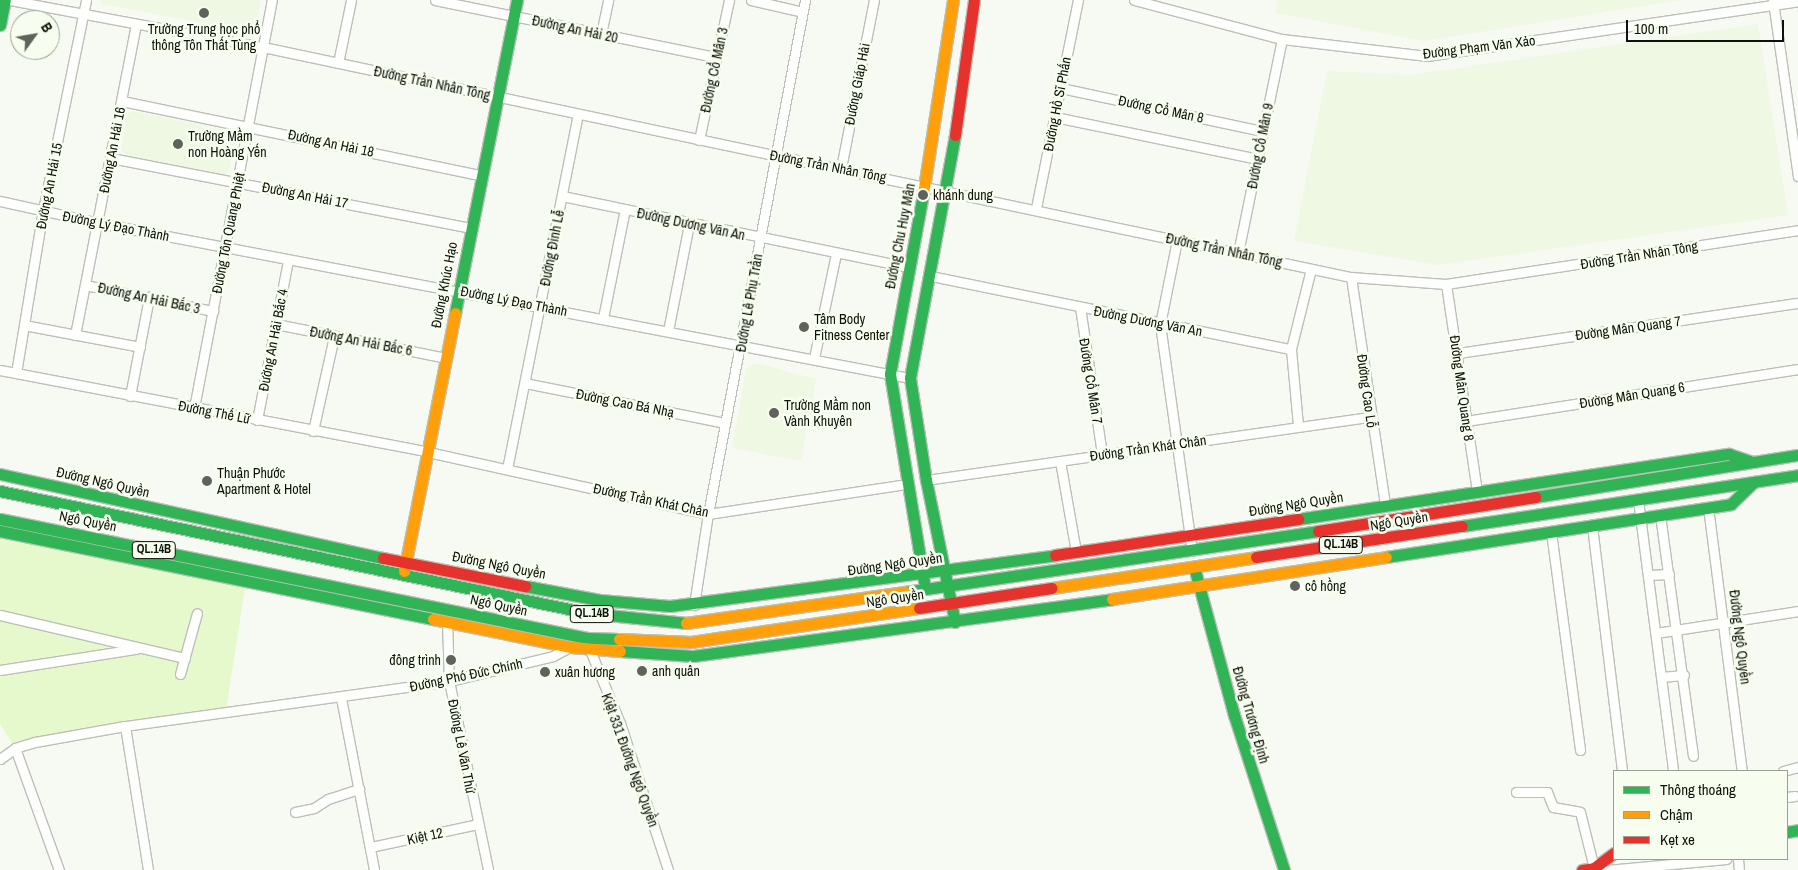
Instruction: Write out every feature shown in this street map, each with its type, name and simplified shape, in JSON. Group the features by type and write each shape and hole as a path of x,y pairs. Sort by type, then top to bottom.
{"main road":[{"path":"0,25 5,0"},
{"name":"Đường Khúc Hạo","path":"403,576 480,175 517,0"},
{"name":"Đường Chu Huy Mân","path":"932,625 906,484 890,374 925,186 953,0"},
{"path":"955,622 926,480 910,378 947,190 974,0"},
{"name":"Đường Ngô Quyền","path":"0,474 406,562 600,600 694,606 1190,536 1729,454 1753,462 1798,455"},
{"name":"Ngô Quyền","path":"0,491 588,614 691,623 1192,551 1753,462"},
{"name":"Ngô Quyền","path":"0,519 587,638 691,642 951,605 1798,475"},
{"path":"0,532 571,647 590,650 693,656 955,622 1731,504 1754,482"},
{"name":"Đường Trương Định","path":"1194,567 1237,724 1284,870"},
{"path":"1582,870 1596,869 1613,854"}],"street":[{"name":"Đường Trần Nhân Tông","path":"9,0 263,47 497,98 1036,208 1351,277 1446,284 1798,230"},
{"name":"Đường An Hải 15","path":"16,373 43,210 86,0"},
{"name":"Đường Tôn Quang Phiệt","path":"194,408 272,0"},
{"path":"338,63 351,0"},
{"name":"Đường An Hải 20","path":"435,0 716,57"},
{"path":"601,34 608,0"},
{"name":"Đường Cổ Mân 3","path":"699,140 728,0"},
{"path":"751,0 803,12"},
{"name":"Đường Lê Phụ Trần","path":"694,606 708,514 778,156 806,0"},
{"name":"Đường Giáp Hải","path":"841,168 874,0"},
{"name":"Đường Hồ Sĩ Phấn","path":"1036,208 1078,0"},
{"name":"Đường Phạm Văn Xảo","path":"1134,0 1170,4 1282,38 1427,56 1773,3 1798,2"},
{"path":"1773,3 1798,176"},
{"name":"Đường An Hải 16","path":"75,335 99,223 136,24"},
{"name":"Đường Cổ Mân 9","path":"1238,253 1282,38"},
{"name":"Đường Cổ Mân 8","path":"1061,88 1262,131"},
{"name":"Đường An Hải 18","path":"122,101 480,175"},
{"name":"Đường Đinh Lễ","path":"507,469 578,114"},
{"path":"1055,118 1257,159"},
{"name":"Đường An Hải 17","path":"111,158 470,228"},
{"name":"Đường Dương Văn An","path":"562,196 689,224 909,268"},
{"name":"Đường Lý Đạo Thành","path":"0,202 288,260 541,306 910,378"},
{"path":"603,318 624,209"},
{"path":"668,331 689,224"},
{"path":"1177,240 1160,324 1175,444 1192,551"},
{"path":"814,358 836,254"},
{"name":"Đường An Hải Bắc 4","path":"257,420 288,260"},
{"path":"1298,425 1291,349 1311,269"},
{"name":"Đường Dương Văn An","path":"931,276 1160,324 1291,349"},
{"name":"Đường Cao Lỗ","path":"1351,277 1385,506"},
{"name":"Đường Mân Quang 8","path":"1446,284 1458,353 1477,492"},
{"name":"Đường An Hải Bắc 3","path":"85,285 213,311"},
{"path":"130,396 150,298"},
{"name":"Đường Mân Quang 7","path":"1458,353 1798,303"},
{"name":"Đường Cổ Mân 7","path":"1080,307 1102,455"},
{"name":"Đường An Hải Bắc 6","path":"276,324 446,358"},
{"path":"24,325 140,347"},
{"path":"313,431 334,336"},
{"name":"Đường Mân Quang 6","path":"1466,421 1798,369"},
{"name":"Đường Thế Lữ","path":"0,370 428,452"},
{"name":"Đường Cao Bá Nhạ","path":"525,383 725,423"},
{"name":"Đường Trần Khát Chân","path":"926,480 1298,425 1371,417"},
{"name":"Đường Trần Khát Chân","path":"428,452 708,514 906,484"},
{"path":"1060,461 1076,552"},
{"path":"1638,500 1673,770"},
{"name":"Đường Ngô Quyền","path":"1708,507 1742,770"},
{"path":"1660,515 1669,574 1674,630 1684,675 1693,756"},
{"path":"1592,526 1622,770"},
{"path":"1551,532 1580,750"},
{"path":"1648,575 1669,574"},
{"path":"1656,633 1798,611"},
{"path":"180,674 197,613"},
{"path":"0,615 185,658"},
{"name":"Đường Lê Văn Thứ","path":"447,622 449,681 488,870"},
{"name":"Đường Phó Đức Chính","path":"0,760 15,748 125,726 341,698 449,681 553,656 587,638"},
{"path":"0,670 141,648"},
{"name":"Kiệt 331 Đường Ngô Quyền","path":"590,650 620,723 668,870"},
{"path":"1661,677 1684,675"},
{"path":"341,698 374,870"},
{"path":"125,726 148,870"},
{"path":"15,748 59,870"},
{"path":"295,812 314,808 328,799 359,788"},
{"path":"1516,792 1547,792 1553,807 1580,812 1596,869"},
{"name":"Kiệt 12","path":"371,847 478,824"},
{"path":"1607,870 1713,860"}],"shaded area":[{"name":"Trường Trung học phổ thông Tôn Thất Tùng","path":"100,0 261,0 257,22 245,31 102,4"},
{"path":"1278,0 1681,0 1424,41 1275,13"},
{"path":"1758,24 1788,215 1438,265 1294,241 1327,71 1410,75"},
{"name":"Trường Mầm non Hoàng Yến","path":"132,111 232,132 235,138 229,171 225,175 126,155 121,149 127,115"},
{"name":"Trường Mầm non Vành Khuyên","path":"756,363 816,379 801,461 732,448 746,369"}],"green space":[{"path":"0,532 246,581 226,711 15,748 0,724"}],"traffic: fast":[{"path":"0,25 5,0"},
{"path":"455,313 517,0"},
{"path":"955,135 910,378 926,480 955,622"},
{"path":"923,194 890,374 924,582"},
{"path":"1298,519 1729,454 1752,462"},
{"path":"1535,497 1798,455"},
{"path":"0,474 383,558"},
{"path":"1462,526 1798,475"},
{"path":"1386,557 1731,504 1754,482"},
{"path":"0,491 588,613 686,623"},
{"path":"0,519 587,638 619,639"},
{"path":"0,531 433,619"},
{"path":"905,592 1318,531"},
{"path":"525,586 600,600 670,606 1055,555"},
{"path":"1194,567 1234,715 1284,870"},
{"path":"620,651 693,656 1112,599"},
{"path":"1788,832 1798,830"}],"traffic: slow":[{"path":"923,194 953,0"},
{"path":"404,571 455,313"},
{"path":"1052,588 1256,557"},
{"path":"1112,599 1386,557"},
{"path":"686,623 905,592"},
{"path":"619,639 691,642 919,608"},
{"path":"433,619 571,647 620,651"}],"traffic: jam":[{"path":"955,135 974,0"},
{"path":"1318,531 1535,497"},
{"path":"1055,555 1298,519"},
{"path":"1256,557 1462,526"},
{"path":"383,558 525,586"},
{"path":"919,608 1052,588"},
{"path":"1582,870 1594,868 1613,854"}],"place":[{"name":"Trường Trung học phổ thông Tôn Thất Tùng","path":"204,13"},
{"name":"Trường Mầm non Hoàng Yến","path":"178,144"},
{"name":"khánh dung","path":"923,195"},
{"name":"Tâm Body Fitness Center","path":"804,327"},
{"name":"Trường Mầm non Vành Khuyên","path":"774,413"},
{"name":"Thuận Phước Apartment & Hotel","path":"207,481"},
{"name":"cô hồng","path":"1295,586"},
{"name":"đông trình","path":"451,660"},
{"name":"anh quân","path":"642,671"},
{"name":"xuân hương","path":"545,672"}]}
